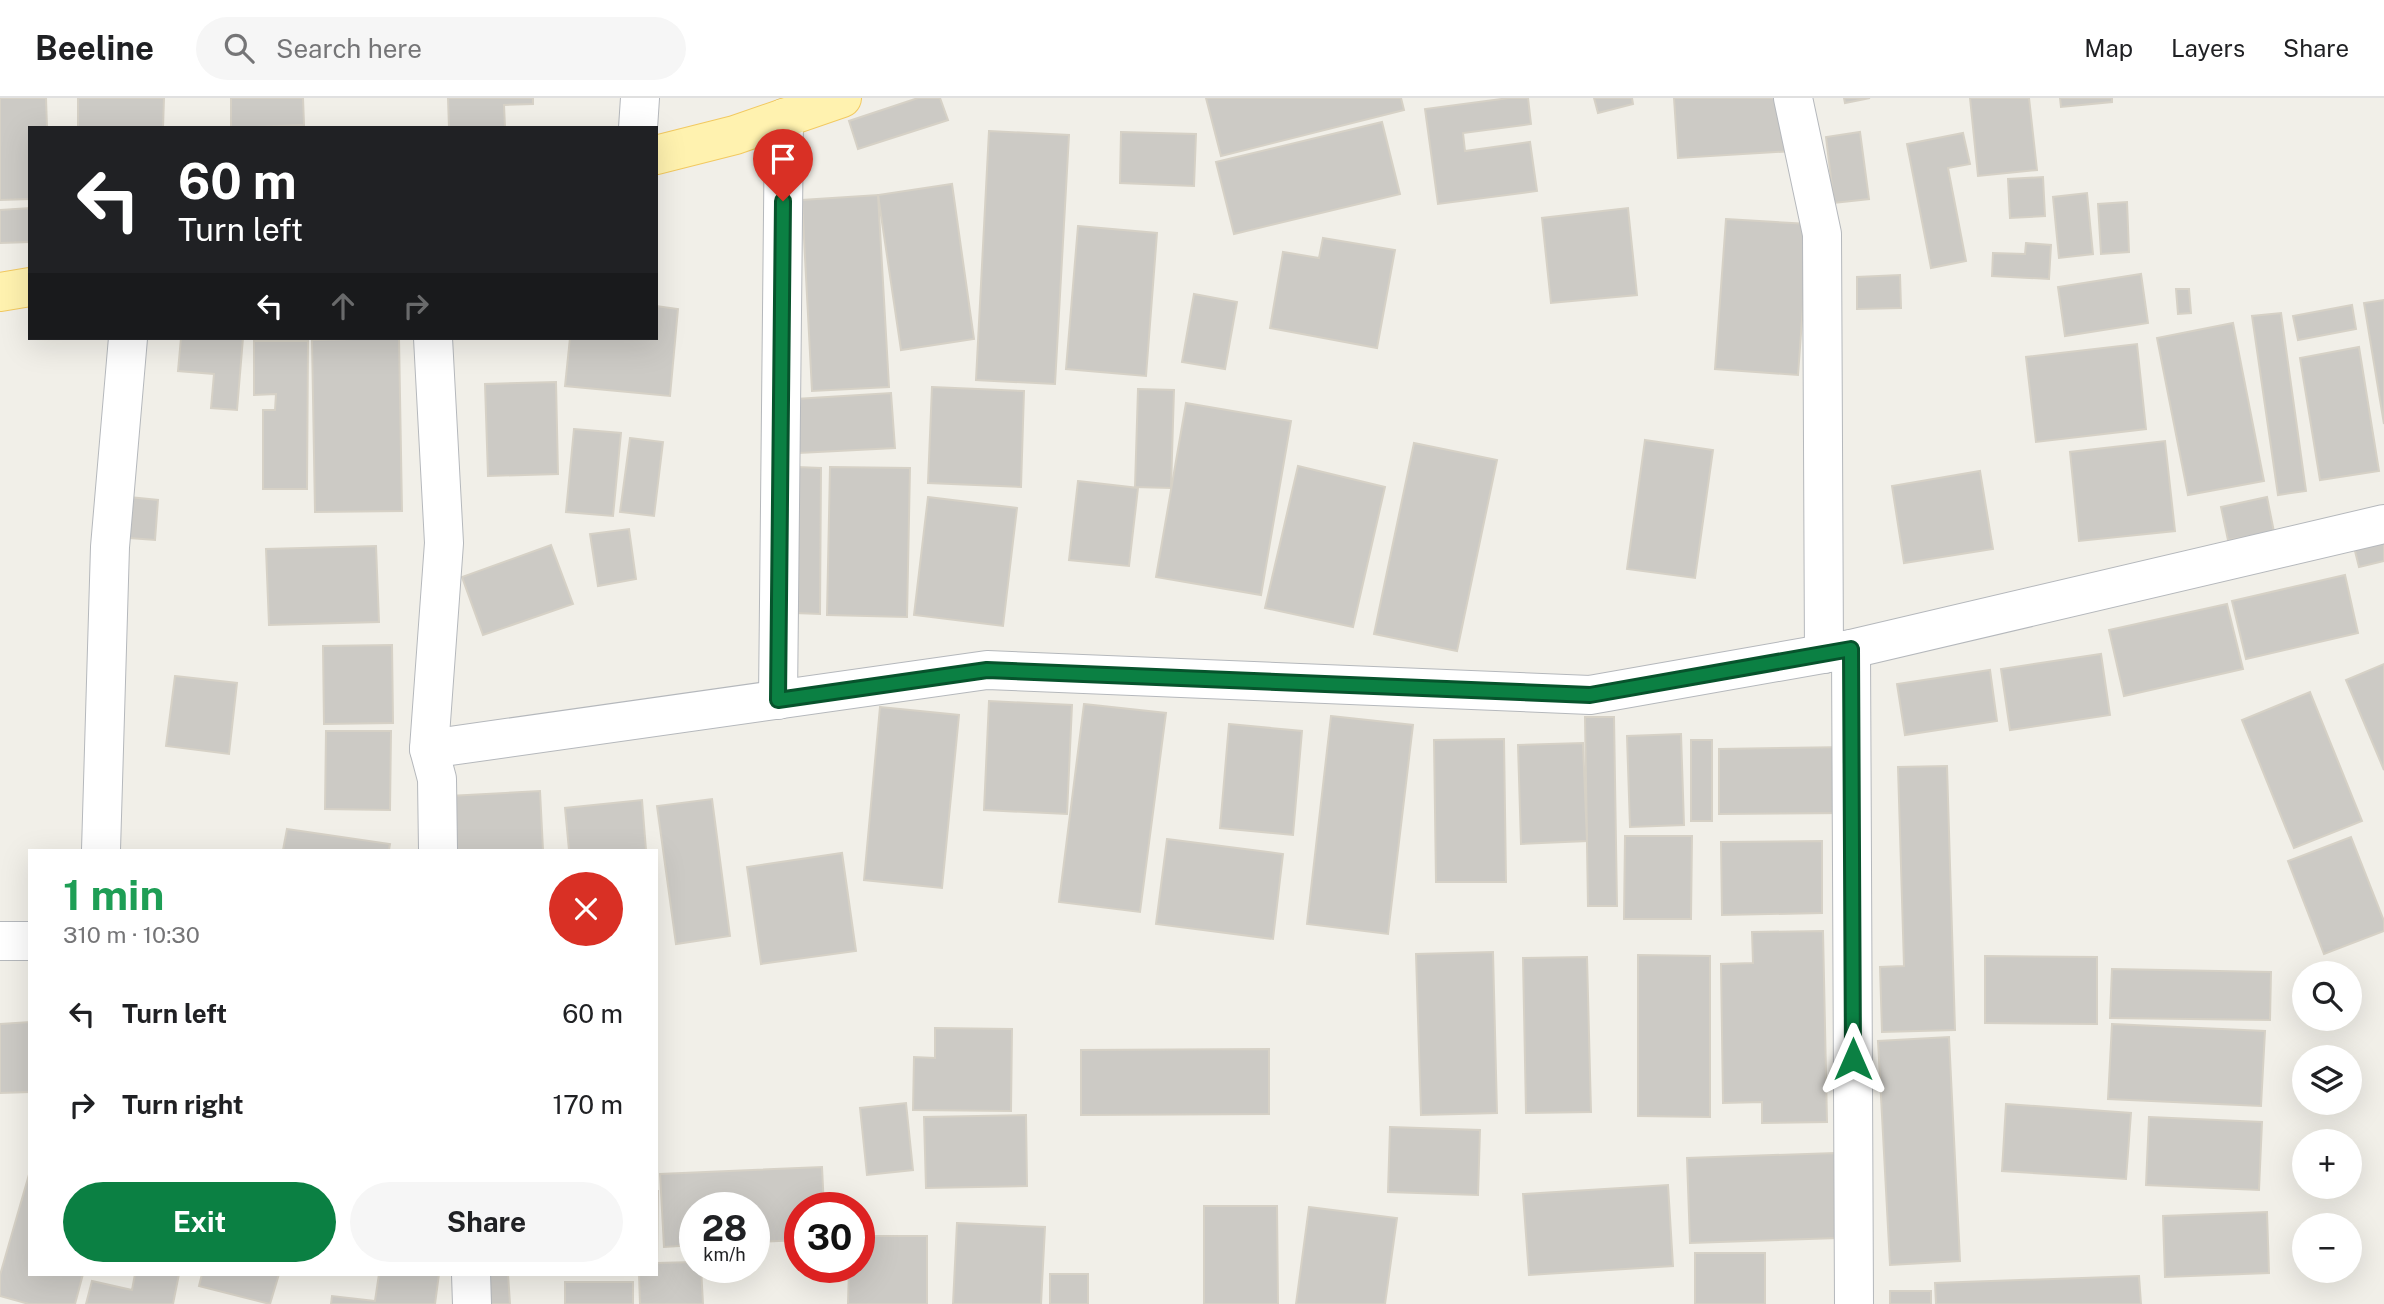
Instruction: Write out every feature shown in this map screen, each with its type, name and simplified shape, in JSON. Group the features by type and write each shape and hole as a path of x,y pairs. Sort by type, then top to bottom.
{"main road":[{"path":"658,154 735,135 842,98"},
{"path":"0,292 28,287"}],"street":[{"path":"638,126 640,98"},
{"path":"1793,98 1822,234 1837,652 1854,1304"},
{"path":"778,700 784,118"},
{"path":"101,849 110,547 128,340"},
{"path":"433,340 444,543 429,750 437,779 438,849"},
{"path":"429,750 987,670 1590,695 1837,652 2384,524"},
{"path":"0,941 28,941"},
{"path":"471,1276 472,1304"}],"building":[{"path":"0,98 46,98 47,126 28,126 28,199 0,200"},
{"path":"78,98 164,98 163,126 78,126"},
{"path":"231,98 303,98 304,125 231,126"},
{"path":"448,98 533,98 533,104 504,105 505,126 449,126"},
{"path":"918,98 940,98 948,120 858,149 849,121"},
{"path":"1206,98 1401,98 1404,110 1221,156"},
{"path":"1528,98 1531,124 1463,133 1465,151 1530,142 1537,191 1438,204 1425,109"},
{"path":"1594,98 1632,98 1633,104 1598,113"},
{"path":"1674,98 1791,98 1794,151 1678,158"},
{"path":"1844,98 1870,98 1845,103"},
{"path":"1970,98 2029,98 2037,170 1978,176"},
{"path":"2060,98 2112,98 2112,102 2061,107"},
{"path":"1382,122 1400,194 1234,234 1216,162"},
{"path":"989,131 1069,135 1055,384 976,380"},
{"path":"1121,132 1196,134 1194,186 1120,183"},
{"path":"1860,132 1869,199 1834,203 1826,137"},
{"path":"1963,133 1970,164 1948,168 1966,261 1931,268 1907,144"},
{"path":"2043,177 2045,216 2010,218 2008,179"},
{"path":"952,184 974,339 901,350 878,195"},
{"path":"2087,193 2093,254 2059,258 2053,197"},
{"path":"878,195 889,387 812,391 802,200"},
{"path":"2127,202 2129,252 2101,254 2098,204"},
{"path":"28,208 28,242 0,243 0,210"},
{"path":"1628,208 1637,295 1551,303 1542,218"},
{"path":"1726,219 1809,224 1798,375 1715,369"},
{"path":"1078,226 1157,233 1146,376 1066,369"},
{"path":"1323,238 1395,250 1377,348 1270,328 1283,252 1319,258"},
{"path":"2026,243 2051,245 2049,279 1992,276 1993,253 2025,254"},
{"path":"2141,274 2148,323 2065,336 2058,287"},
{"path":"1900,275 1901,308 1857,309 1857,277"},
{"path":"2176,289 2189,289 2191,313 2178,314"},
{"path":"1194,294 1237,302 1225,369 1182,362"},
{"path":"2384,300 2384,424 2364,303"},
{"path":"2352,305 2356,329 2298,340 2293,316"},
{"path":"658,306 678,309 670,396 565,386 570,340 658,340"},
{"path":"2281,313 2306,491 2278,495 2252,316"},
{"path":"2233,323 2264,481 2188,495 2157,338"},
{"path":"181,340 243,340 237,410 211,408 214,374 178,371"},
{"path":"312,340 399,340 402,511 315,512"},
{"path":"254,341 308,341 307,489 263,489 263,410 275,410 276,394 254,395"},
{"path":"2137,344 2146,429 2036,442 2026,357"},
{"path":"2359,347 2379,471 2320,480 2300,358"},
{"path":"556,382 558,474 488,476 485,384"},
{"path":"932,387 1024,391 1021,487 928,483"},
{"path":"1138,389 1174,390 1171,488 1135,487"},
{"path":"891,393 895,448 799,453 796,399"},
{"path":"1186,403 1291,421 1261,595 1156,577"},
{"path":"574,429 621,433 613,516 566,512"},
{"path":"630,438 663,442 654,516 620,512"},
{"path":"1645,440 1713,450 1695,578 1627,569"},
{"path":"2165,441 2175,531 2079,541 2070,452"},
{"path":"1414,443 1497,460 1457,651 1374,634"},
{"path":"1298,466 1385,487 1353,627 1265,608"},
{"path":"797,467 821,468 820,614 795,613"},
{"path":"830,467 910,468 907,617 827,615"},
{"path":"1980,471 1993,549 1904,563 1892,486"},
{"path":"1078,481 1138,488 1129,566 1069,560"},
{"path":"119,496 158,500 155,540 116,537"},
{"path":"928,497 1017,508 1003,626 914,615"},
{"path":"2267,497 2274,532 2228,540 2221,507"},
{"path":"629,529 636,579 598,586 590,534"},
{"path":"2384,535 2384,561 2359,567 2352,539"},
{"path":"551,545 573,604 483,635 462,577"},
{"path":"376,546 379,622 269,625 266,549"},
{"path":"2345,575 2358,633 2246,659 2232,601"},
{"path":"2227,604 2243,669 2124,696 2109,630"},
{"path":"392,645 393,723 324,724 323,646"},
{"path":"2101,654 2110,715 2010,730 2001,669"},
{"path":"2384,664 2384,770 2346,680"},
{"path":"1990,670 1997,721 1905,735 1897,684"},
{"path":"175,676 237,683 229,754 166,746"},
{"path":"2310,692 2362,821 2294,848 2242,720"},
{"path":"989,701 1072,705 1067,814 984,810"},
{"path":"1084,704 1166,713 1140,912 1059,902"},
{"path":"880,707 959,715 942,888 864,880"},
{"path":"1331,716 1413,725 1388,934 1307,924"},
{"path":"1585,717 1614,717 1617,906 1588,906"},
{"path":"1229,724 1302,731 1293,835 1220,828"},
{"path":"326,731 391,731 390,810 325,809"},
{"path":"1681,734 1684,825 1630,827 1627,736"},
{"path":"1504,739 1506,882 1436,882 1434,740"},
{"path":"1691,740 1712,740 1712,821 1691,821"},
{"path":"1583,743 1587,841 1521,844 1518,745"},
{"path":"1849,747 1850,813 1719,814 1719,749"},
{"path":"1947,766 1955,1030 1882,1032 1880,967 1904,966 1898,767"},
{"path":"540,791 543,849 452,849 449,796"},
{"path":"712,799 730,936 676,944 657,806"},
{"path":"642,800 646,849 569,849 565,808"},
{"path":"287,829 390,844 389,849 283,849"},
{"path":"1625,836 1692,836 1691,919 1624,919"},
{"path":"2351,837 2384,921 2384,931 2324,954 2288,861"},
{"path":"1167,839 1283,854 1273,939 1156,924"},
{"path":"1822,841 1822,913 1722,915 1721,842"},
{"path":"842,853 856,951 761,964 747,867"},
{"path":"1823,931 1827,1122 1762,1123 1762,1102 1723,1103 1721,964 1753,963 1752,932"},
{"path":"1493,952 1497,1113 1421,1115 1416,954"},
{"path":"1638,955 1710,956 1710,1117 1638,1116"},
{"path":"1985,956 2097,957 2097,1024 1985,1023"},
{"path":"1587,957 1591,1112 1526,1113 1523,958"},
{"path":"2112,969 2271,972 2270,1020 2110,1018"},
{"path":"28,1022 28,1092 0,1093 0,1024"},
{"path":"2112,1024 2265,1031 2261,1106 2108,1099"},
{"path":"935,1028 1012,1029 1011,1111 913,1110 914,1057 935,1058"},
{"path":"1949,1037 1960,1261 1890,1265 1878,1041"},
{"path":"1269,1049 1269,1114 1081,1115 1081,1050"},
{"path":"906,1103 913,1170 867,1175 860,1108"},
{"path":"2006,1104 2131,1113 2126,1179 2002,1171"},
{"path":"1026,1115 1027,1186 926,1188 924,1117"},
{"path":"2149,1117 2262,1122 2259,1190 2146,1185"},
{"path":"1390,1127 1480,1130 1478,1195 1388,1192"},
{"path":"1835,1153 1838,1238 1690,1243 1687,1158"},
{"path":"822,1167 823,1192 784,1192 784,1241 770,1241 770,1192 679,1192 679,1246 664,1247 660,1174"},
{"path":"28,1178 28,1276 82,1276 75,1304 29,1304 0,1296 0,1275"},
{"path":"1668,1185 1673,1266 1529,1275 1523,1194"},
{"path":"1204,1206 1277,1206 1278,1304 1204,1304"},
{"path":"1309,1207 1397,1218 1385,1304 1296,1304"},
{"path":"2267,1212 2269,1273 2165,1277 2163,1216"},
{"path":"957,1223 1045,1227 1041,1304 953,1304"},
{"path":"875,1236 927,1236 927,1304 848,1304 849,1283 875,1283"},
{"path":"1695,1253 1765,1253 1765,1304 1695,1304"},
{"path":"679,1262 679,1283 702,1283 703,1304 640,1304 639,1276 658,1276 658,1263"},
{"path":"1050,1274 1088,1274 1088,1304 1050,1304"},
{"path":"135,1276 179,1276 173,1304 86,1304 92,1281 132,1290"},
{"path":"202,1276 278,1276 270,1304 199,1286"},
{"path":"379,1276 439,1276 435,1304 331,1304 332,1296 375,1301"},
{"path":"477,1276 508,1276 510,1304 479,1304"},
{"path":"2139,1276 2141,1304 1936,1304 1935,1283"},
{"path":"565,1282 633,1282 633,1304 565,1304"},
{"path":"1890,1291 1931,1291 1931,1304 1890,1304"}],"route":[{"path":"783,201 778,700 987,670 1590,695 1851,649 1853,1059"}]}
